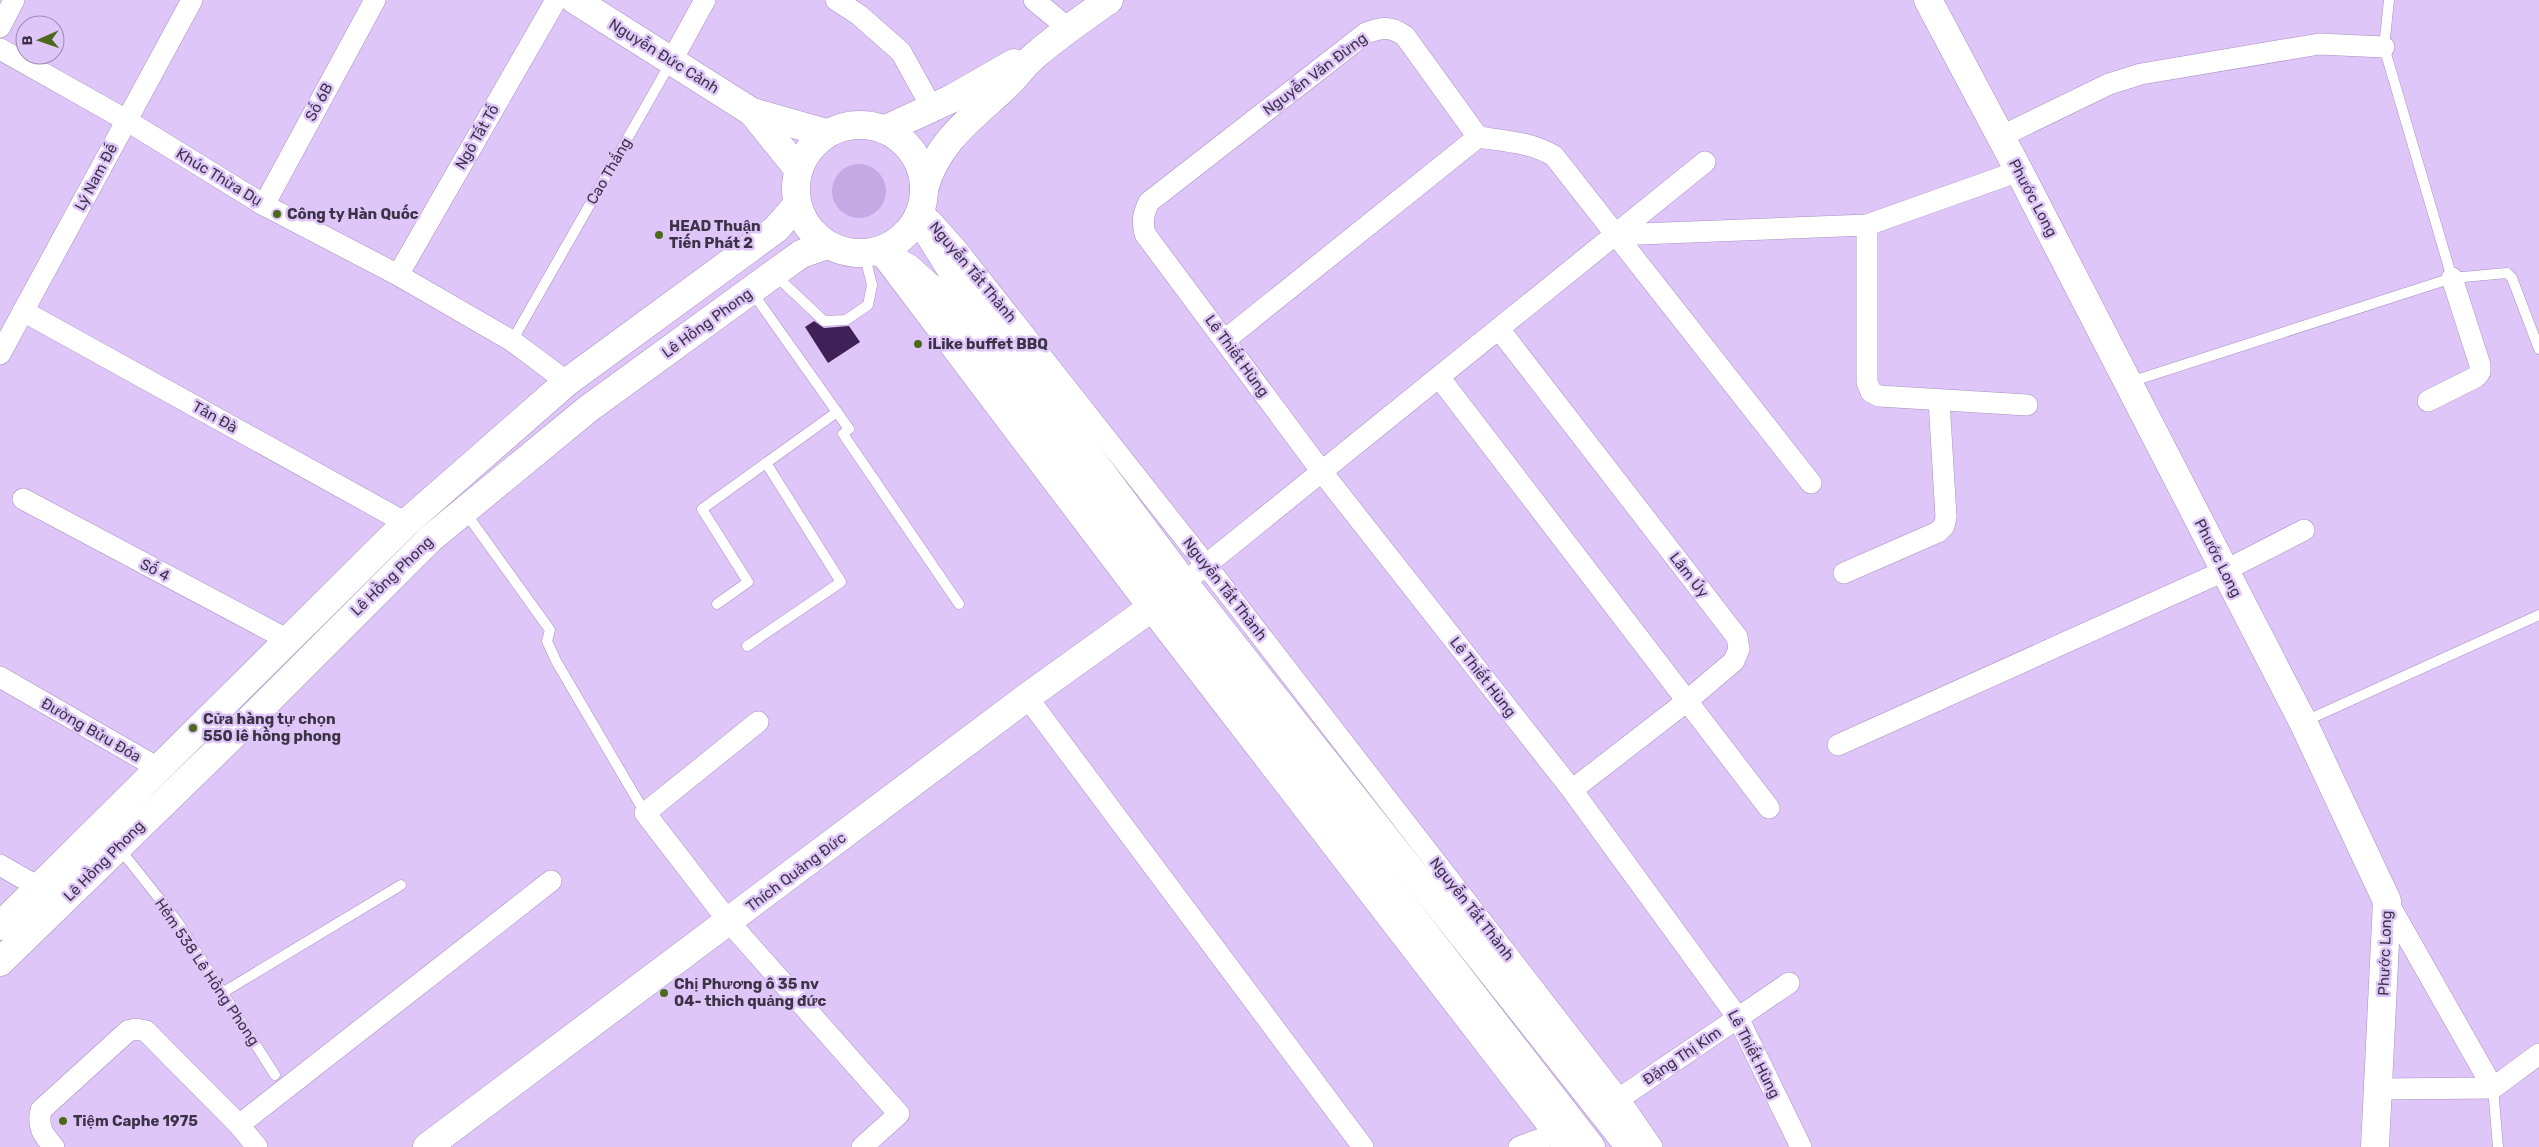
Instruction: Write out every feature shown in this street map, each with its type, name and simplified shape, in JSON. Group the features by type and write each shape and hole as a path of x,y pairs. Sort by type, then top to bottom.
{"main road":[{"name":"Nguyễn Đức Cảnh","path":"575,0 752,112 826,134"},
{"path":"886,130 1036,54 1109,0"},
{"name":"Phước Long","path":"1928,0 2019,171 2303,722 2387,900 2380,1088 2375,1147"},
{"path":"922,199 922,170 914,154 901,140 886,130 871,125 855,124 840,127 826,134 809,149 798,169 795,187 798,205 804,221 814,234 828,245 844,251 871,252 896,242 911,228 922,199 929,170 938,155 953,135 1009,84 1036,54"},
{"name":"Nguyễn Đức Cảnh","path":"752,112 798,169"},
{"name":"Nguyễn Tất Thành","path":"922,199 928,231 957,279 1166,597 1610,1105 1630,1147"},
{"name":"Lê Hồng Phong","path":"0,926 406,523 567,382 776,229 798,205"},
{"name":"Lê Hồng Phong","path":"0,962 430,539 588,409 801,254 828,245"},
{"name":"Nguyễn Tất Thành","path":"871,252 908,268 937,294 1571,1138"},
{"path":"567,382 588,409"},
{"name":"Thích Quảng Đức","path":"427,1147 729,922 1027,696 1166,597"},
{"name":"Đường Bửu Đóa","path":"158,768 177,789"}],"street":[{"path":"0,27 14,0"},
{"name":"Lý Nam Đế","path":"0,354 192,0"},
{"name":"Số 6B","path":"264,205 375,0"},
{"name":"Ngô Tất Tố","path":"398,275 556,0"},
{"name":"Cao Thắng","path":"672,60 706,0"},
{"path":"836,0 859,15 901,52 932,108"},
{"path":"1034,0 1069,29"},
{"name":"Nguyễn Văn Đừng","path":"1142,223 1143,212 1149,202 1366,33 1380,28 1394,28 1405,36 1478,137"},
{"path":"2000,137 2109,84 2141,74 2319,44 2384,47"},
{"name":"Khúc Thừa Dụ","path":"0,49 126,120 264,205 398,275 512,341 567,382"},
{"path":"1225,340 1478,137 1526,144 1541,148 1554,156 1811,483"},
{"path":"1166,597 1705,162"},
{"path":"1615,235 1867,225 2019,171"},
{"name":"Nguyễn Tất Thành","path":"922,199 956,248 1206,565 1610,1105 1652,1147"},
{"name":"Lê Thiết Hùng","path":"1142,223 1146,234 1322,472 1572,790 1738,1018 1801,1147"},
{"path":"1867,225 1868,382 1871,392 1879,396 2027,405"},
{"path":"2428,401 2476,377 2480,372 2480,365 2452,278"},
{"name":"Tản Đà","path":"23,311 406,523"},
{"name":"Lâm Úy","path":"1499,329 1737,637 1738,649 1734,661 1687,701 1572,790"},
{"path":"1439,377 1769,808"},
{"path":"1844,573 1938,532 1944,526 1946,517 1939,400"},
{"name":"Số 4","path":"23,499 288,640"},
{"path":"1838,745 2224,571 2304,530"},
{"name":"Đường Bửu Đóa","path":"0,677 158,768"},
{"path":"1027,696 1363,1147"},
{"path":"758,722 645,813 729,922 899,1114 862,1147"},
{"path":"0,865 40,888"},
{"path":"239,1125 551,881"},
{"path":"2387,900 2493,1088"},
{"name":"Đặng Thị Kim","path":"1610,1105 1789,984"},
{"path":"54,1147 42,1133 38,1121 41,1110 128,1031 136,1029 146,1031 239,1125 257,1147"},
{"path":"2380,1088 2493,1088 2539,1054"},
{"path":"1518,1147 1571,1138"}],"lane":[{"path":"2390,0 2384,47 2452,278"},
{"name":"Cao Thắng","path":"512,341 672,60"},
{"path":"774,274 824,321 846,320 868,305 872,285 871,252"},
{"path":"2128,382 2452,278 2507,273 2512,278 2539,349"},
{"path":"751,291 850,429 843,434 959,604"},
{"path":"717,604 748,582 702,509 837,412"},
{"path":"747,646 840,582 766,463"},
{"path":"464,511 550,630 547,641 556,662 645,813"},
{"path":"2303,722 2539,616"},
{"name":"Hẻm 538 Lê Hồng Phong","path":"118,847 177,921 275,1075"},
{"path":"222,993 401,885"},
{"path":"2493,1088 2498,1147"}],"shaded area":[{"path":"854,164 864,164 874,168 882,176 886,191 882,206 874,214 864,218 854,218 844,214 836,206 832,196 832,186 836,176 844,168"}],"building":[{"path":"814,321 824,328 849,326 860,342 828,363 805,327"}],"place":[{"name":"Công ty Hàn Quốc","path":"277,214"},
{"name":"HEAD Thuận Tiến Phát 2","path":"659,235"},
{"name":"iLike buffet BBQ","path":"918,344"},
{"name":"Cửa hàng tự chọn 550 lê hồng phong","path":"193,728"},
{"name":"Chị Phương ô 35 nv 04- thich quảng đức","path":"664,993"},
{"name":"Tiệm Caphe 1975","path":"63,1121"}]}
